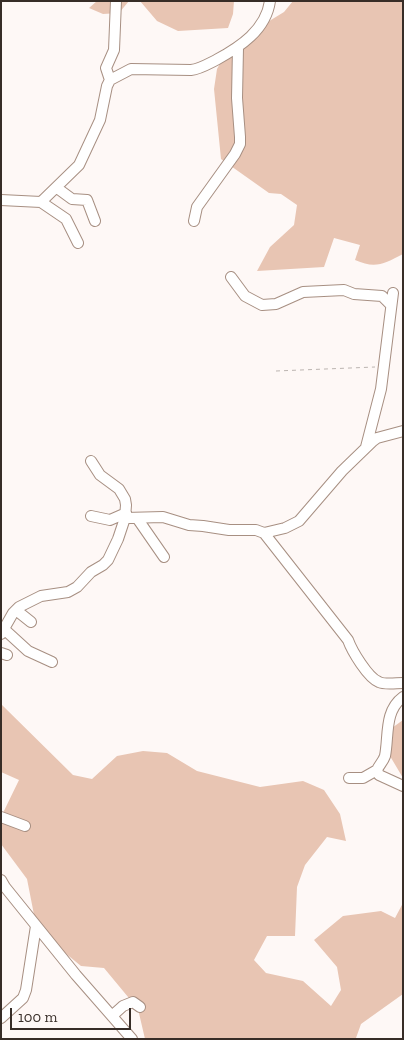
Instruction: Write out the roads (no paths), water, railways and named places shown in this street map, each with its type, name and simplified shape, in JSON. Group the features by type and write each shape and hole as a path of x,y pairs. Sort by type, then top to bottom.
{"street":[{"path":"110,80 106,68 114,50 116,1"},
{"path":"41,202 79,165 100,120 110,80 131,69 195,70 243,45 265,17 270,1"},
{"path":"194,220 197,207 236,154 240,144 237,98 238,48"},
{"path":"57,188 72,199 87,200 95,221"},
{"path":"1,200 41,202 66,219 78,242"},
{"path":"231,277 245,296 262,305 276,304 304,292 344,290 354,294 382,296 391,304"},
{"path":"366,448 381,389 393,293"},
{"path":"91,516 110,520 126,516 137,518 163,517 189,526 229,530 256,530 264,532 285,528 298,521 342,471 377,438 403,431"},
{"path":"52,662 28,650 3,632 16,610 40,592 68,592 77,587 91,572 104,565 108,560 126,516 126,505 119,489 100,475 91,461"},
{"path":"137,518 164,556"},
{"path":"264,532 348,640 354,652 374,679 382,683 403,682"},
{"path":"16,610 31,622"},
{"path":"349,778 363,778 377,770 384,756 391,710 403,697"},
{"path":"377,770 379,775 403,786"},
{"path":"1,817 25,826"},
{"path":"1,880 76,975 113,1015 132,1039"},
{"path":"1,1018 23,998 36,926"},
{"path":"113,1015 129,1003 133,1002 140,1007"}]}
